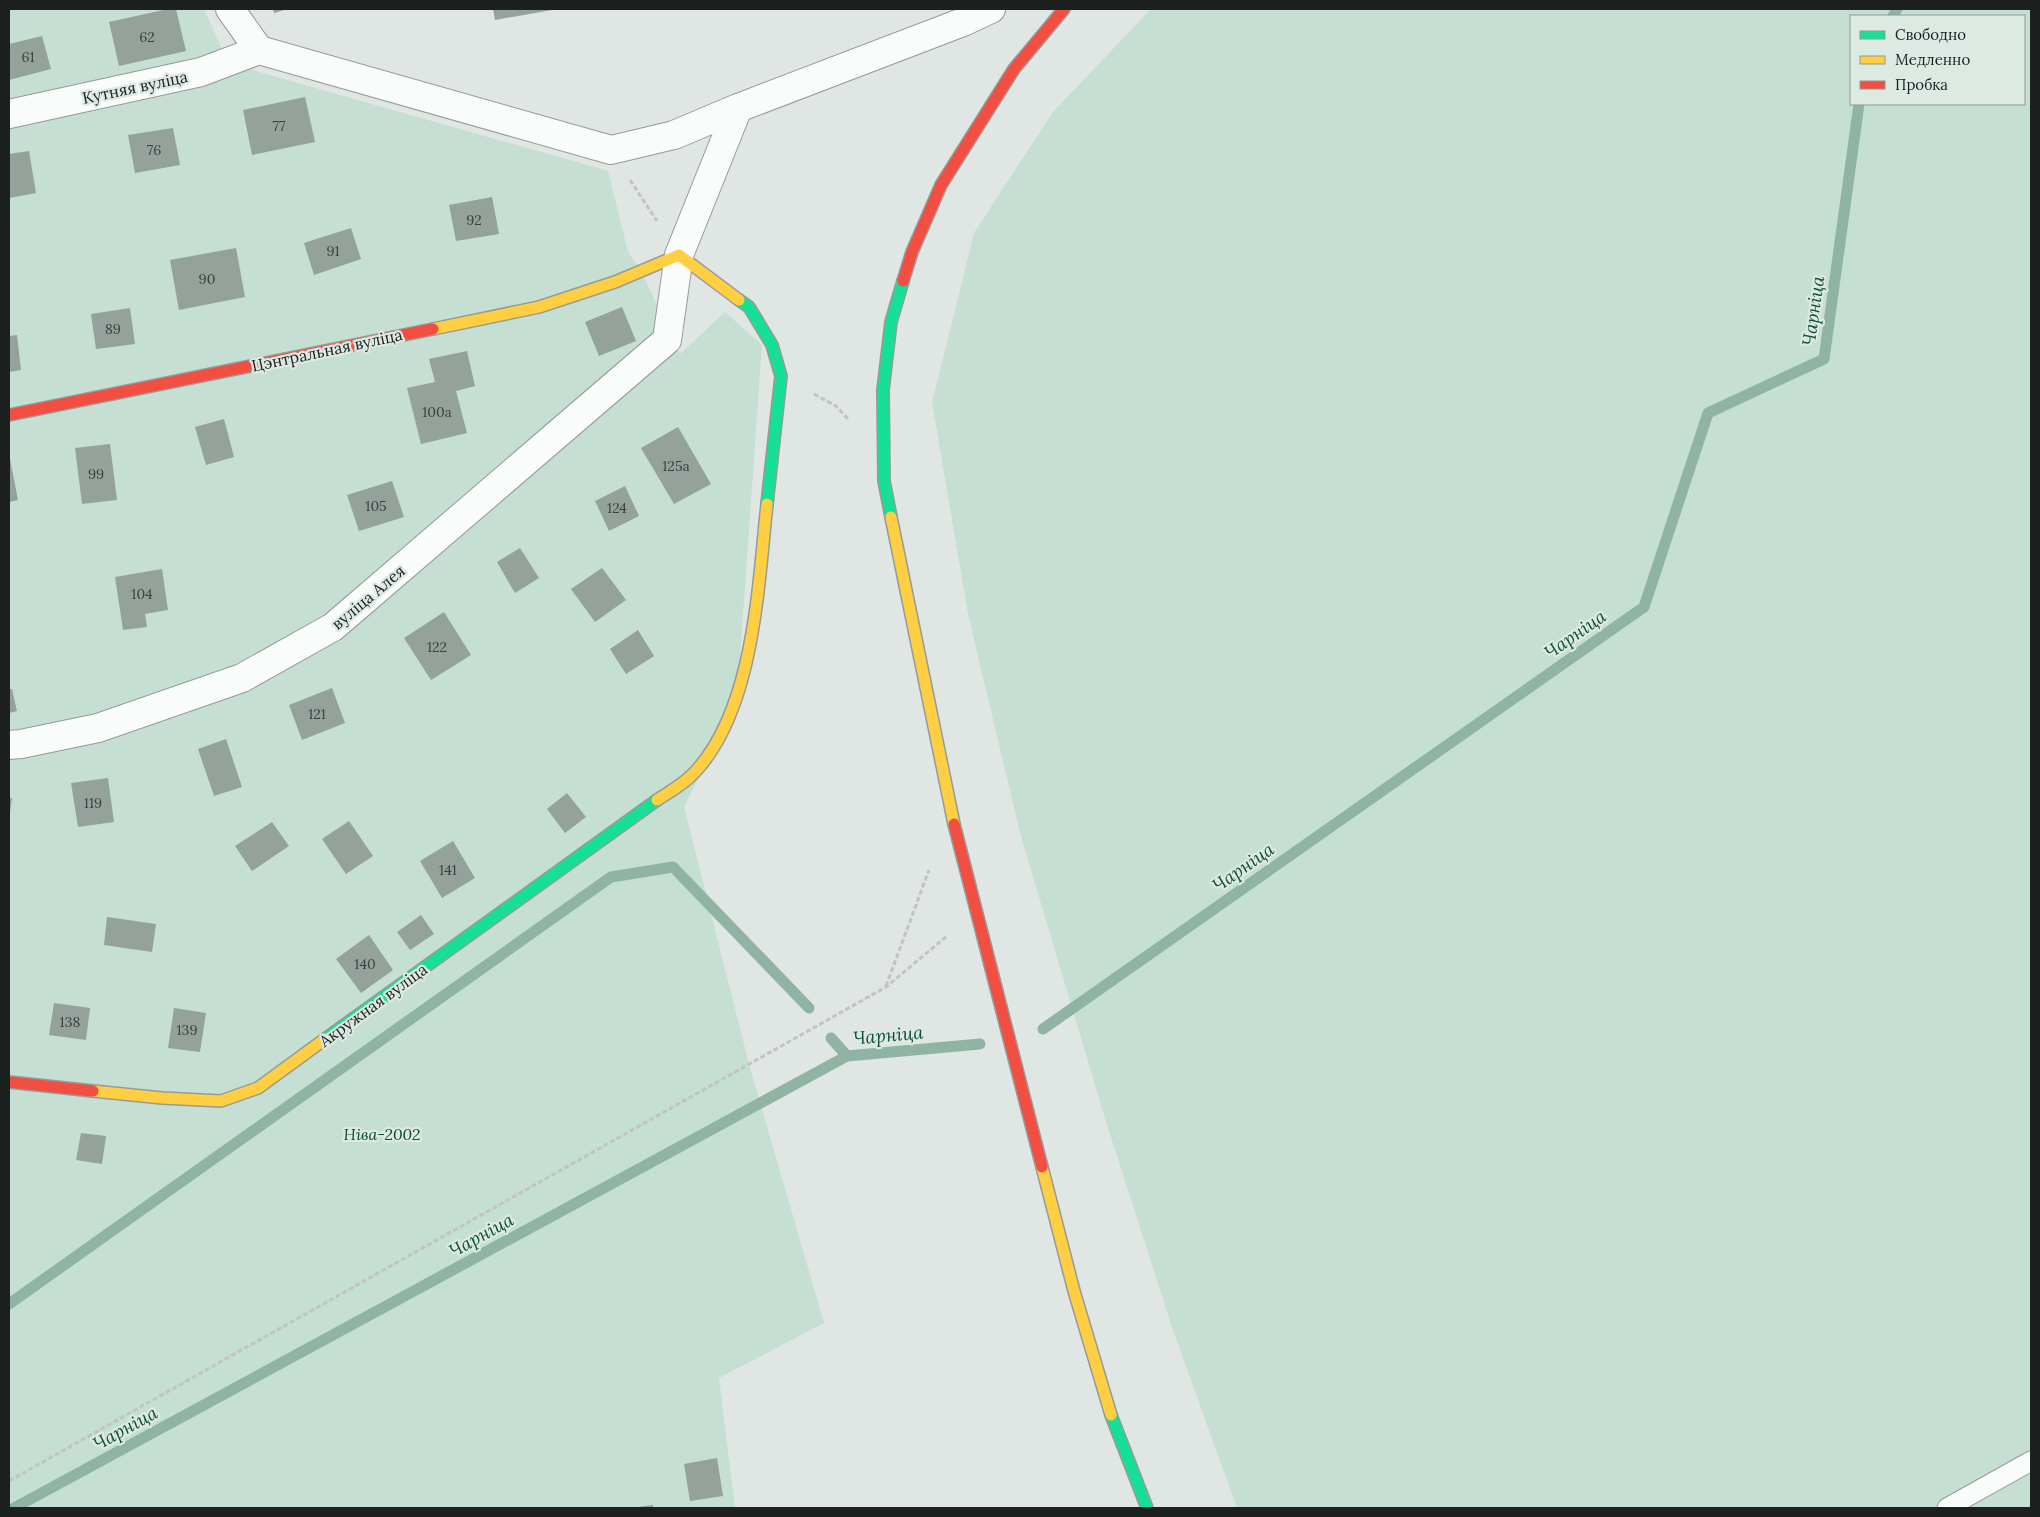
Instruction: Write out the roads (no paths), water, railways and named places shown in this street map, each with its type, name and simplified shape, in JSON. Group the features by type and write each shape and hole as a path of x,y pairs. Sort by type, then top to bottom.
{"street":[{"path":"230,9 259,50 611,150 674,135 959,16 991,9"},
{"path":"1064,9 1014,69 941,185 912,252 891,322 883,390 884,481 951,812 1074,1291 1108,1406 1147,1508"},
{"name":"Кутняя вуліца","path":"9,114 201,72 259,50"},
{"path":"679,255 738,108"},
{"name":"Цэнтральная вуліца","path":"9,415 539,307 615,282 679,255"},
{"name":"вуліца Алея","path":"9,745 98,728 242,678 333,627 667,340 679,255"},
{"name":"Акружная вуліца","path":"9,1082 162,1098 221,1101 258,1088 693,774 713,749 729,720 752,640 781,376 772,346 749,308 679,255"}],"lane":[{"path":"1947,1508 2031,1461"}],"waterway":[{"name":"Чарніца","path":"1894,15 1897,9"},
{"name":"Чарніца","path":"1043,1029 1644,607 1708,413 1824,359 1859,105"},
{"path":"9,1304 611,877 673,867 809,1008"},
{"path":"831,1038 847,1056"},
{"name":"Чарніца","path":"14,1508 847,1056 980,1044"}],"park label":[{"name":"Ніва-2002","path":"382,1134"}]}
